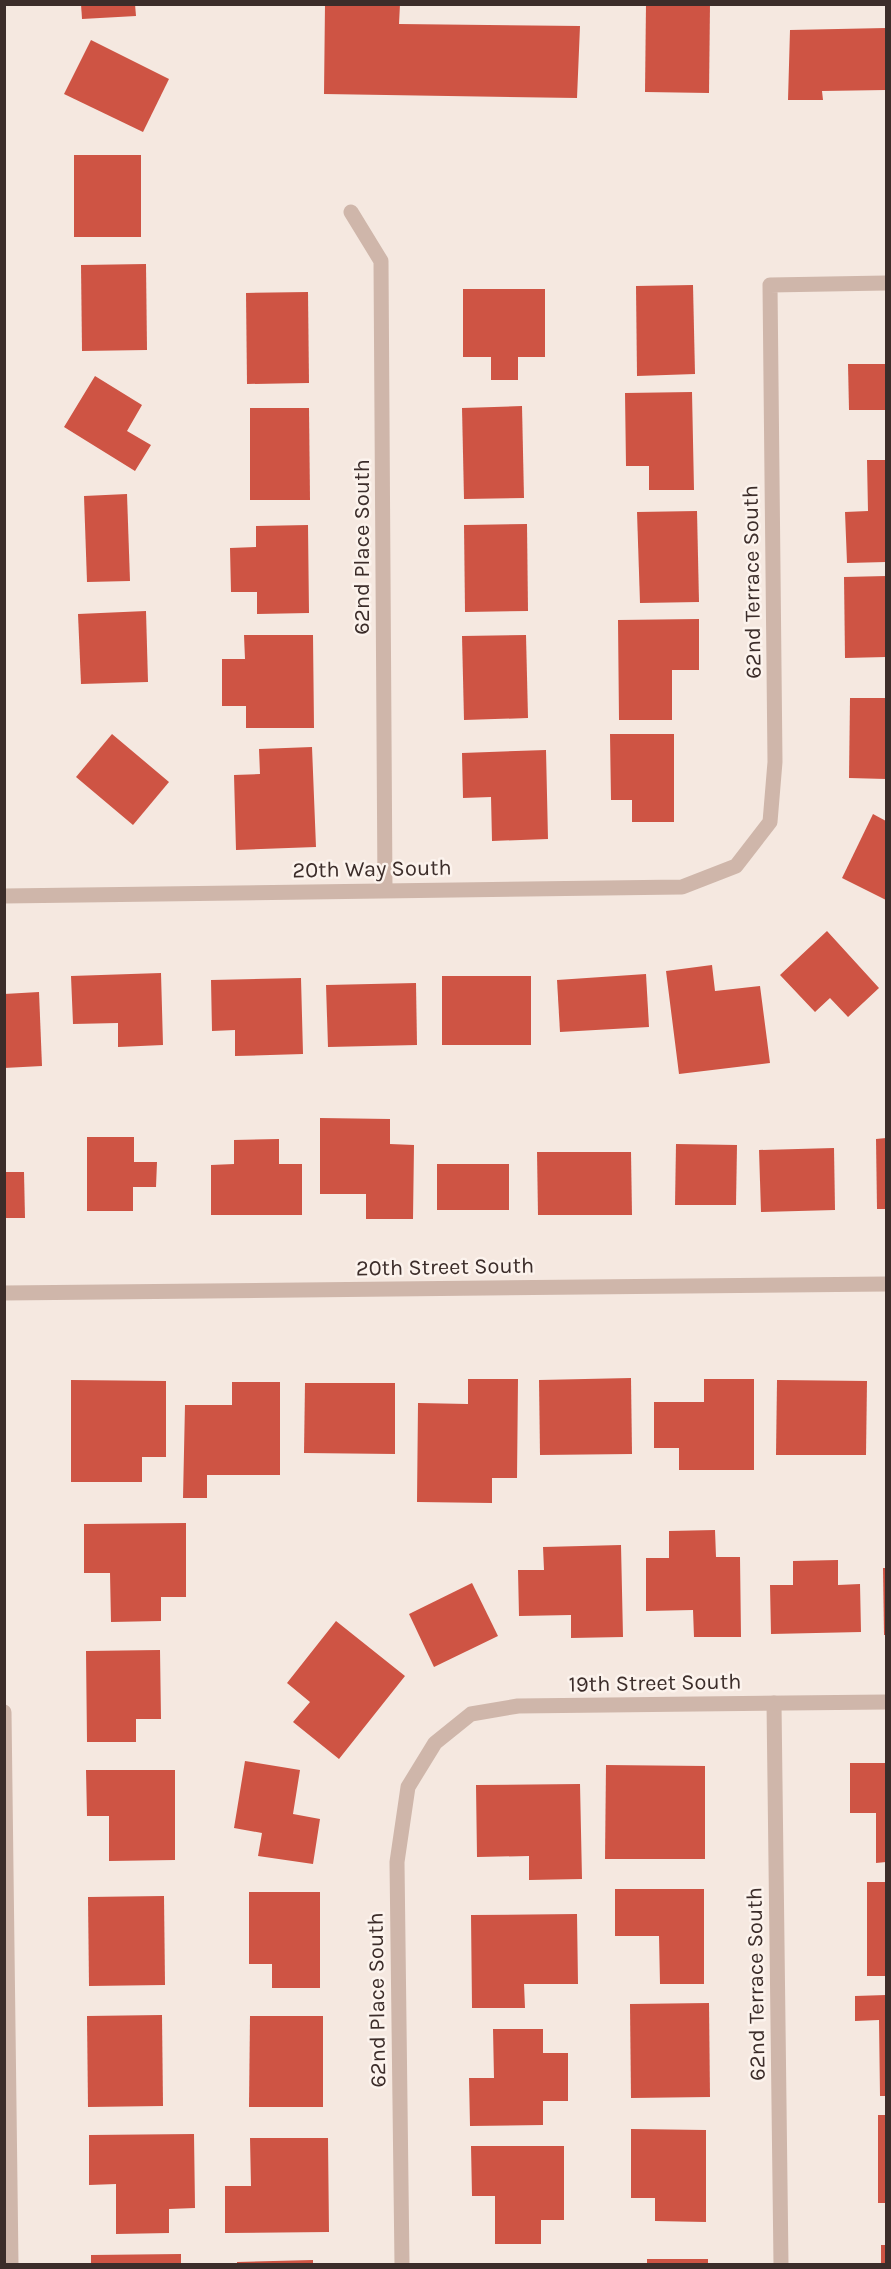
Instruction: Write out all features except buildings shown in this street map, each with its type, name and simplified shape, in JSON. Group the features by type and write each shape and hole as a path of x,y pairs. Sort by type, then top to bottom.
{"street":[{"name":"62nd Place South","path":"351,212 381,261 385,890"},
{"name":"62nd Terrace South","path":"736,866 770,822 775,762 770,285 886,283"},
{"name":"20th Way South","path":"4,896 682,887 736,866"},
{"name":"20th Street South","path":"4,1293 886,1284"},
{"name":"19th Street South","path":"435,1743 471,1714 518,1706 886,1702"},
{"name":"62nd Terrace South","path":"774,1703 781,2265"},
{"path":"4,1712 11,2265"},
{"name":"62nd Place South","path":"402,2265 397,1862 408,1787 435,1743"}]}
